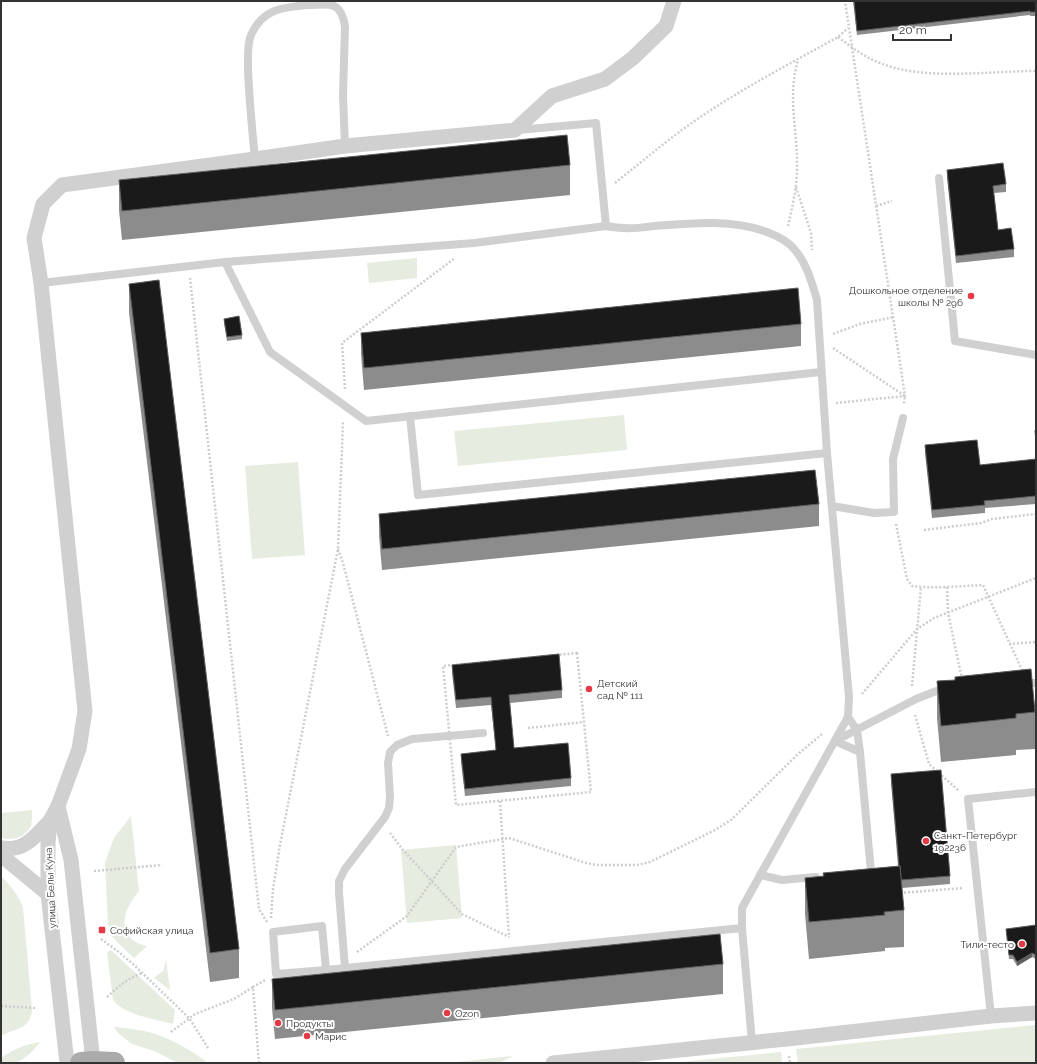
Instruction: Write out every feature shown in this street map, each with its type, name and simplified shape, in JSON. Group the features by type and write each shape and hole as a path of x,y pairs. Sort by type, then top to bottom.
{"main road":[{"path":"89,1062 114,1063"}],"street":[{"path":"58,806 79,749 85,711 41,283 34,238 43,204 62,185 345,146 515,130 552,96 605,79 633,58 666,26 674,1"},
{"name":"улица Белы Куна","path":"58,806 50,821 48,843 48,894 67,1063"},
{"name":"улица Белы Куна","path":"58,806 71,860 89,1062"},
{"path":"1,848 15,848 22,846 50,821"},
{"path":"1,855 48,894"},
{"path":"553,1063 991,1016 1036,1013"}],"lane":[{"path":"255,159 249,88 248,47 251,35 257,25 269,13 285,7 324,4 334,6 340,11 345,27 343,94 345,146"},
{"path":"515,130 596,123 604,191 606,226"},
{"path":"939,178 955,341 1036,355"},
{"path":"41,283 225,262 474,243 606,226 625,228 697,223 718,223 744,226 759,229 785,240 796,251 811,279 816,300 827,453 849,697 848,713 835,741 742,908 742,928 752,1042"},
{"path":"225,262 270,352 366,421 821,372"},
{"path":"410,416 418,495 827,453"},
{"path":"832,506 874,513 894,512 893,459 903,418"},
{"path":"1014,684 1032,683"},
{"path":"835,741 939,690 961,686"},
{"path":"848,713 857,730 871,872 856,874"},
{"path":"344,965 339,881 345,869 381,822 389,808 390,797 388,763 390,752 397,745 412,739 483,732"},
{"path":"835,741 860,752"},
{"path":"991,1016 968,799 1036,792"},
{"path":"760,876 782,880 827,876"},
{"path":"326,970 322,926 273,932 276,974 326,970 344,965 510,951 742,928"}],"path":[{"path":"845,1 906,396"},
{"path":"604,191 698,118 728,99 838,37 849,28"},
{"path":"838,37 852,48 880,63 898,69 921,72 960,73 1036,71"},
{"path":"785,240 796,185 796,140 792,104 794,74 798,60"},
{"path":"796,185 811,233 813,248 804,264"},
{"path":"876,206 892,201"},
{"path":"273,932 271,920 273,889 338,549 343,424 346,407 342,343 474,243"},
{"path":"189,266 259,908 273,932"},
{"path":"819,339 860,324 894,317"},
{"path":"819,339 906,396"},
{"path":"824,405 906,396"},
{"path":"894,512 907,579 912,586 947,587 983,585 1009,644 1032,683"},
{"path":"924,530 982,523 992,519 1036,514"},
{"path":"338,549 343,563 388,736 390,752"},
{"path":"344,965 407,916 456,847 509,838 596,865 637,865 650,862 715,830 731,820 797,755 848,713 917,629 934,618 1036,578"},
{"path":"921,587 912,702 930,764 968,799"},
{"path":"947,587 948,613 962,678 961,686"},
{"path":"1009,644 1036,642"},
{"path":"577,653 590,792 456,805 450,736 443,666 577,653"},
{"path":"528,728 584,722"},
{"path":"500,801 510,951"},
{"path":"381,822 403,850 462,914 509,937"},
{"path":"94,871 162,865"},
{"path":"871,872 899,894 977,887"},
{"path":"101,939 120,953 189,1018 208,1048"},
{"path":"107,997 118,986 131,977 142,973"},
{"path":"171,1032 195,1014 234,998 276,974"},
{"path":"253,988 259,1063"},
{"path":"1,1006 37,1008"}],"shaded area":[{"path":"417,258 417,278 369,283 367,263"},
{"path":"624,415 627,450 458,466 454,431"},
{"path":"298,462 305,555 252,559 245,466"},
{"path":"32,810 31,826 26,833 10,839 1,838 1,813"},
{"path":"131,816 139,891 131,902 127,911 125,925 129,936 140,944 147,946 134,958 111,935 108,924 105,862 114,838"},
{"path":"456,845 462,918 407,923 401,850"},
{"path":"1,876 19,898 23,907 32,1010 31,1017 25,1025 1,1036"},
{"path":"111,950 175,1010 173,1024 132,1013 118,1005 113,1000 107,952"},
{"path":"166,960 170,990 154,978 163,971"},
{"path":"1036,1025 1036,1063 798,1063 796,1049"},
{"path":"114,1027 144,1031 161,1036 186,1048 208,1063 178,1063 154,1051 132,1044 118,1033"},
{"path":"40,1042 32,1052 18,1062 1,1063 1,1058 10,1052 24,1046"},
{"path":"781,1052 782,1063 670,1063"},
{"path":"513,1056 499,1063 447,1063"}],"building":[{"path":"854,1 1036,1 1036,12 1030,11 857,31"},
{"path":"567,135 570,165 122,211 119,180"},
{"path":"1003,163 1006,184 993,186 998,230 1011,228 1014,249 956,256 947,170"},
{"path":"159,280 239,949 210,953 129,284"},
{"path":"798,288 801,324 364,368 361,333"},
{"path":"239,316 242,335 227,337 224,319"},
{"path":"977,440 980,465 1036,459 1036,496 984,501 985,505 932,510 925,445"},
{"path":"815,470 819,504 382,549 379,514"},
{"path":"559,654 562,690 509,695 514,748 568,743 571,778 465,789 461,754 496,750 491,697 456,700 452,665"},
{"path":"1031,669 1035,712 1016,714 1016,718 941,726 937,681 955,680 955,677"},
{"path":"941,770 950,876 901,880 891,774"},
{"path":"900,866 904,910 884,912 885,915 809,922 805,878 824,876 823,873"},
{"name":"Тили-тесто","path":"1036,925 1036,955 1032,953 1017,962 1013,955 1009,955 1006,929"},
{"path":"720,934 723,964 275,1010 272,979"}],"place":[{"name":"Дошкольное отделение школы № 296","path":"971,296"},
{"name":"Детский сад № 111","path":"589,689"},
{"name":"Санкт-Петербург 192236","path":"926,841"},
{"name":"Софийская улица","path":"102,930"},
{"name":"Тили-тесто","path":"1022,944"},
{"name":"Ozon","path":"447,1013"},
{"name":"Продукты","path":"278,1023"},
{"name":"Марис","path":"307,1036"}]}
